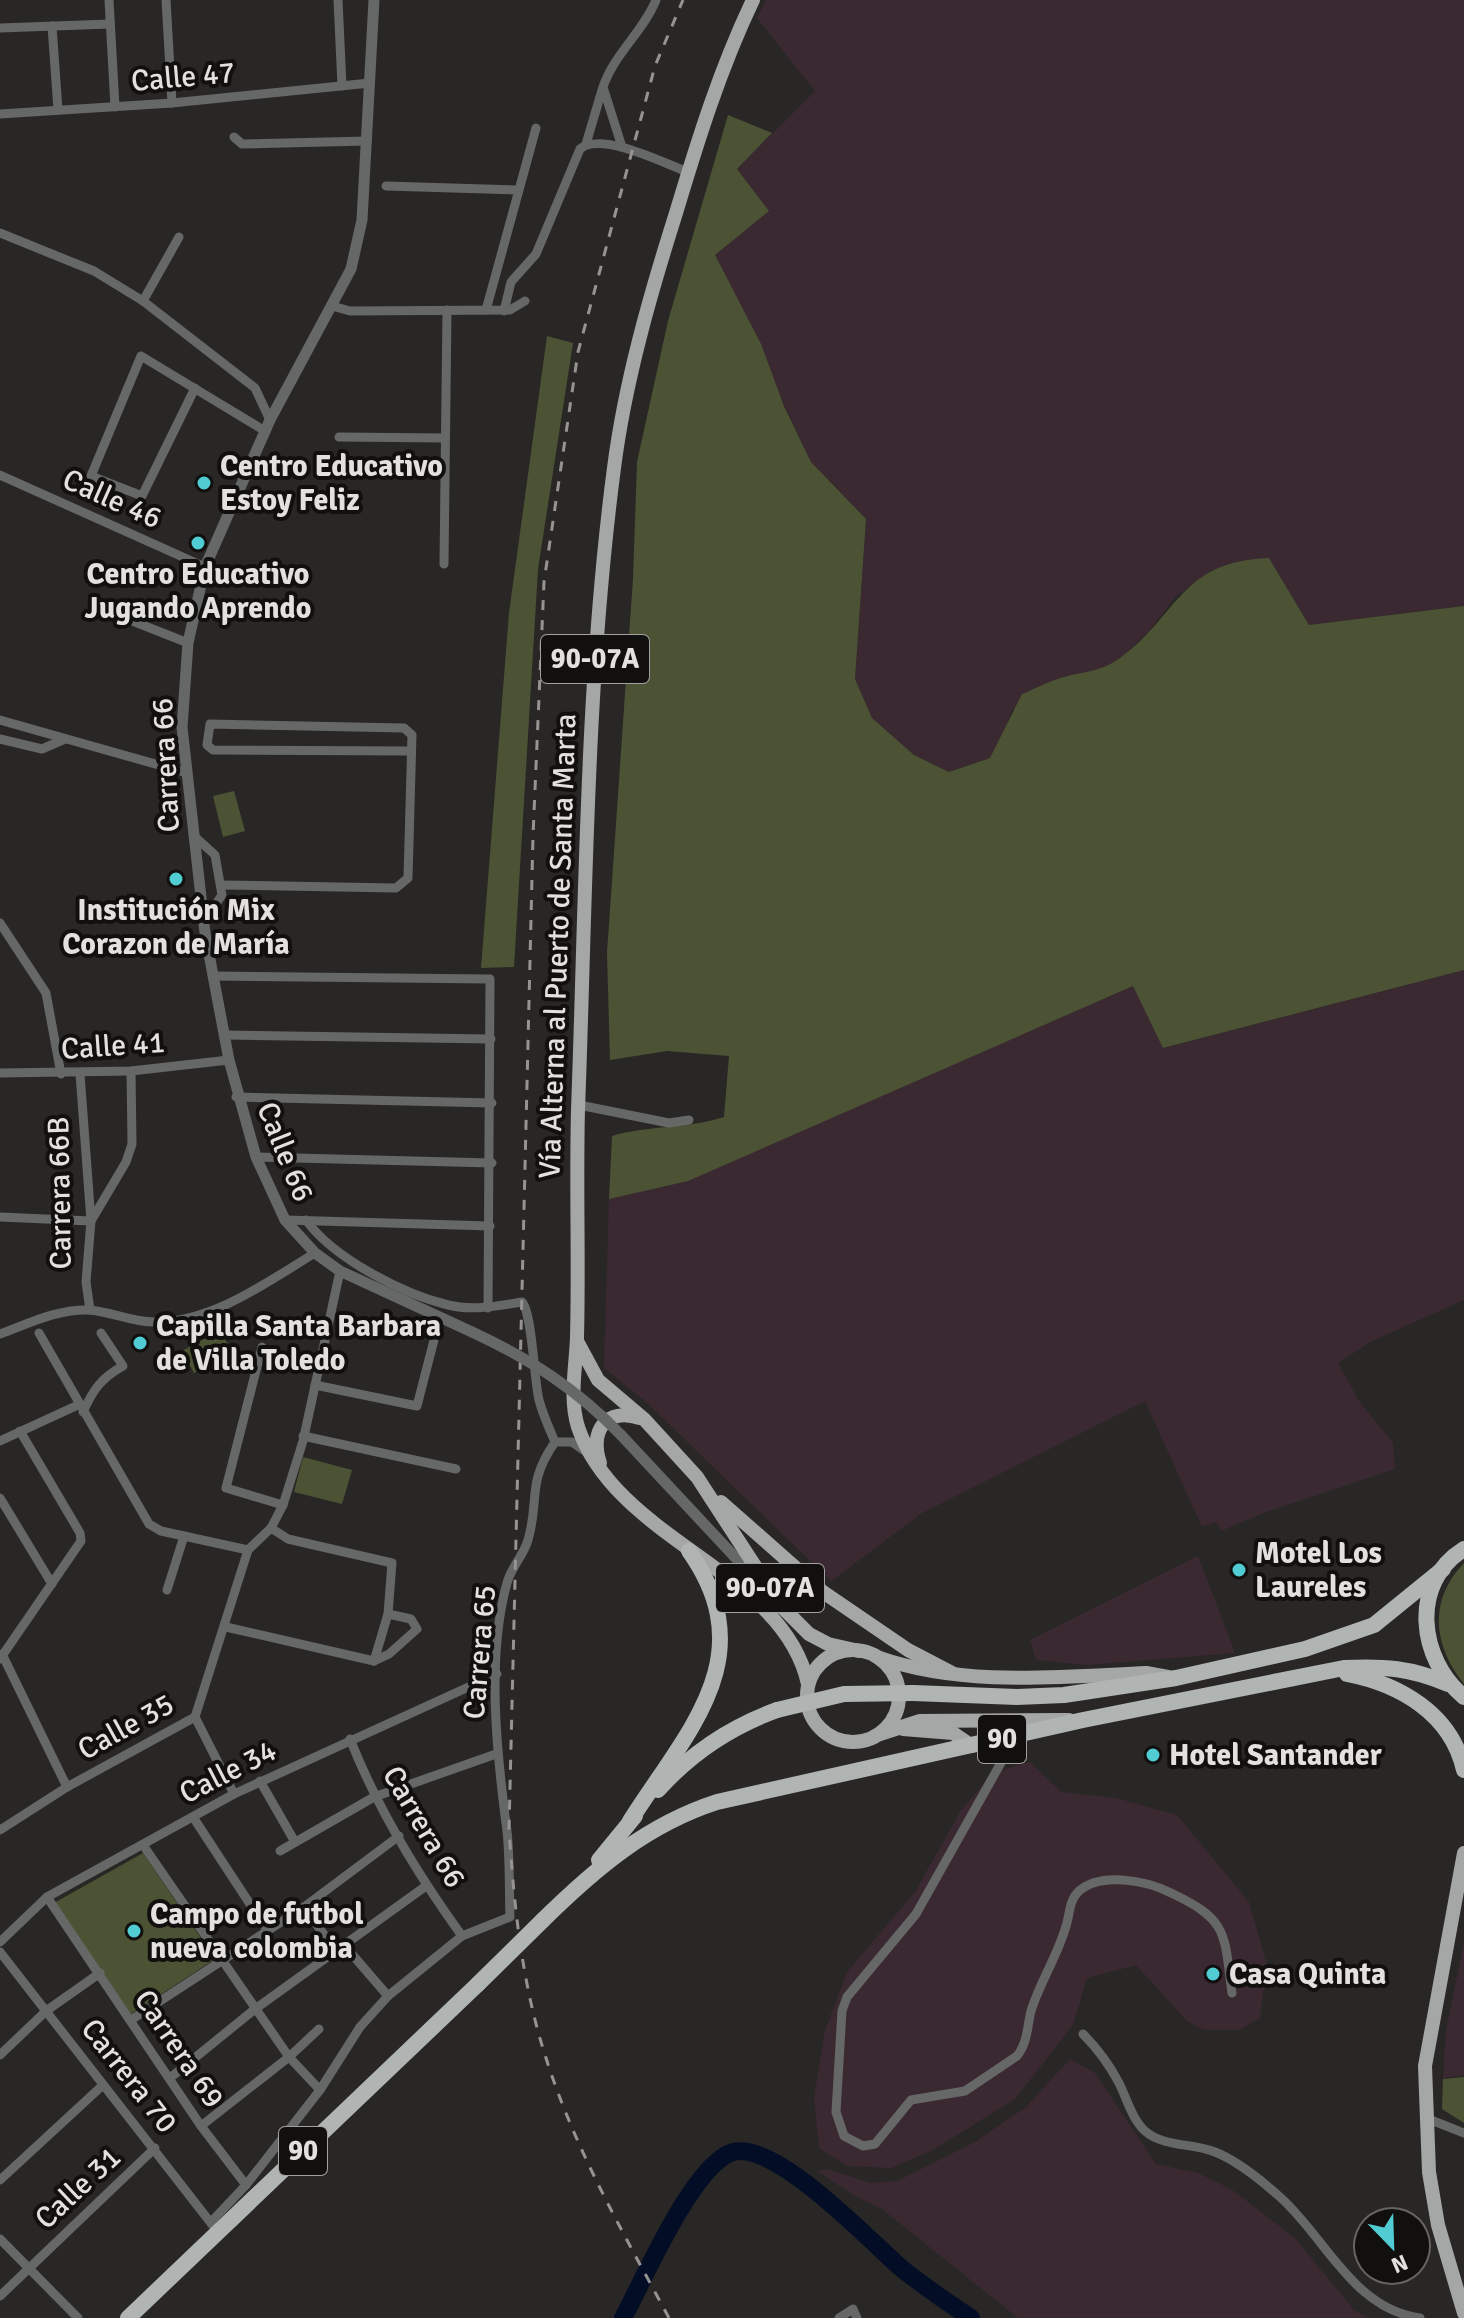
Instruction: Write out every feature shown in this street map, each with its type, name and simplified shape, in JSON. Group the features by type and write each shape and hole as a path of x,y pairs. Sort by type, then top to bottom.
{"highway":[{"name":"90","path":"128,2318 214,2227 478,1984 577,1886 630,1821 695,1754 723,1734 777,1710 844,1694 1064,1695 1176,1678 1339,1640 1387,1616 1464,1549"},
{"path":"630,1821 703,1705 718,1671 723,1635 719,1605 709,1579 689,1551"},
{"name":"90","path":"1443,1569 1429,1596 1425,1627 1432,1657 1448,1684"},
{"name":"90","path":"577,1886 635,1839 694,1810 1083,1720 1344,1668 1384,1666 1419,1671 1448,1684 1464,1697"},
{"path":"1306,1676 1344,1673 1382,1681 1416,1699 1443,1726 1464,1770"}],"main road":[{"name":"Vía Alterna al Puerto de Santa Marta","path":"753,0 725,59 688,172 649,306 614,464 593,680 579,1105 577,1340 573,1380 576,1421 589,1454 610,1481 689,1551 809,1634 828,1644 859,1651"},
{"name":"Vía Alterna al Puerto de Santa Marta","path":"577,1340 598,1380 644,1419 709,1492 793,1641 808,1684"},
{"path":"610,1481 597,1453 597,1431 614,1416 644,1419"},
{"path":"709,1492 823,1592 908,1650 952,1673"},
{"path":"1083,1720 958,1718 920,1721 853,1742 826,1734 809,1712 808,1684 822,1662 846,1651 859,1651 927,1672 1028,1678 1146,1673 1176,1678"},
{"path":"877,1657 896,1679 899,1694 890,1723 880,1734"},
{"path":"899,1729 953,1733 972,1746"},
{"path":"1464,1853 1425,2066 1429,2172 1438,2225 1464,2313"}],"street":[{"path":"109,0 115,107"},
{"path":"166,0 172,103"},
{"path":"338,0 342,86"},
{"name":"Carrera 66","path":"229,1060 204,921 182,727 188,643 205,567 268,425 351,269 362,220 374,0"},
{"path":"586,144 603,87 624,51 648,21 656,0"},
{"path":"0,28 110,24"},
{"path":"52,26 58,110"},
{"name":"Calle 47","path":"0,114 172,103 370,83"},
{"path":"603,87 622,147"},
{"path":"486,310 536,128"},
{"path":"234,137 242,144 367,141"},
{"path":"504,311 511,282 536,254 580,149 586,144 593,141 622,147 688,172"},
{"path":"386,186 518,190"},
{"path":"0,233 94,271 143,301 255,388 268,425"},
{"path":"143,301 179,237"},
{"path":"332,306 350,311 504,311 525,301"},
{"path":"444,564 447,310"},
{"path":"195,388 142,496 93,478 90,473 141,356 268,425"},
{"path":"339,437 445,438"},
{"name":"Calle 46","path":"0,475 205,567"},
{"path":"102,609 188,643"},
{"path":"0,720 187,773"},
{"path":"221,885 396,888 405,884 408,878 412,735 404,728 214,723 207,727 207,745 213,750 411,751"},
{"path":"0,739 42,749 65,739"},
{"path":"193,835 215,855 221,885 221,901 204,921"},
{"name":"Carrera 66B","path":"0,923 46,993 61,1074"},
{"path":"213,976 252,973 490,979 492,1163 488,1308"},
{"path":"226,1035 491,1039"},
{"name":"Calle 41","path":"0,1073 80,1074 229,1060"},
{"name":"Calle 66","path":"229,1060 236,1097 256,1157 285,1220 315,1253 340,1271 518,1354 561,1380 621,1435 732,1554 777,1610"},
{"path":"0,1217 91,1221 126,1162 132,1144 131,1071"},
{"name":"Carrera 66B","path":"80,1074 91,1221 86,1282 90,1310"},
{"path":"236,1097 492,1103"},
{"path":"579,1105 669,1123 689,1120"},
{"path":"256,1157 492,1163"},
{"path":"285,1220 490,1226"},
{"path":"306,1220 332,1251 385,1279 448,1305 488,1308 522,1302 526,1305 531,1321 531,1358 539,1402 555,1442 572,1442 589,1454"},
{"path":"0,1334 59,1312 90,1310 153,1322 175,1320 228,1303 315,1253"},
{"path":"340,1271 303,1436 283,1505 271,1528 248,1550 226,1627 374,1661 389,1654 417,1629 411,1619 388,1614"},
{"path":"39,1333 144,1519 155,1528 248,1550"},
{"path":"0,1441 80,1409 104,1376 123,1366 101,1333"},
{"path":"315,1385 417,1406 434,1340"},
{"path":"262,1347 226,1488 283,1505"},
{"path":"20,1431 80,1533 81,1541 1,1655 67,1787"},
{"path":"303,1436 456,1469"},
{"name":"Carrera 65","path":"462,1936 510,1917 507,1831 496,1754 497,1674 507,1582 529,1537 534,1484 543,1459 555,1442"},
{"path":"0,1498 52,1584"},
{"path":"271,1528 288,1539 388,1560 394,1568 388,1614 374,1661"},
{"path":"167,1590 184,1536"},
{"name":"Calle 35","path":"2,1825 195,1717 226,1627"},
{"name":"Calle 34","path":"0,1942 47,1897 234,1794 497,1674"},
{"path":"195,1717 234,1794"},
{"path":"1016,1736 922,1905 847,1997 842,2011 836,2112 844,2136 863,2146 875,2144 911,2100 965,2091 1017,2056 1023,2049 1032,2009 1066,1926 1072,1901 1086,1886 1122,1881 1154,1885 1203,1908 1221,1929 1232,1993"},
{"name":"Carrera 66","path":"350,1739 374,1797 426,1886 462,1936"},
{"path":"280,1851 374,1797 496,1754"},
{"path":"260,1781 295,1842"},
{"path":"193,1817 267,1930"},
{"path":"131,2020 219,1959 304,1907 399,1836"},
{"path":"143,1845 289,2057 320,2090"},
{"path":"170,2078 255,2009 426,1886"},
{"name":"Carrera 69","path":"47,1897 201,2126 246,2185"},
{"path":"304,1907 388,1996"},
{"path":"214,2227 320,2090 360,2027 388,1996 462,1936"},
{"name":"Carrera 70","path":"0,1952 214,2227"},
{"path":"0,2055 46,2011 100,1973"},
{"path":"201,2126 289,2057 319,2029"},
{"path":"1083,2034 1102,2053 1139,2124 1148,2134 1165,2142 1206,2149 1238,2164 1289,2207 1367,2297 1386,2309 1420,2318"},
{"path":"0,2180 103,2085"},
{"path":"1426,2118 1464,2133"},
{"name":"Calle 31","path":"0,2296 155,2148"},
{"path":"0,2239 78,2318"},
{"path":"839,2318 853,2309 857,2318"}],"shaded area":[{"path":"766,0 1464,0 1464,606 1309,625 1269,558 1212,570 1176,596 1149,631 1122,657 1099,672 1066,676 1045,685 1011,711 1003,737 990,758 949,772 914,755 872,718 855,679 866,519 811,462 715,255 768,211 737,169 815,91 757,18"},
{"path":"1464,970 1464,1300 1372,1341 1338,1363 1359,1401 1393,1443 1395,1469 1266,1512 1221,1531 1216,1522 1202,1527 1145,1401 922,1513 831,1581 645,1401 604,1368 609,1199 688,1180 1133,986 1164,1048"},
{"path":"1198,1556 1235,1653 1087,1665 1036,1660 1030,1640"},
{"path":"1030,1762 1061,1792 1116,1798 1177,1815 1249,1902 1267,1965 1260,2018 1239,2030 1204,2030 1187,2021 1136,1965 1087,1978 1073,2025 1015,2099 933,2150 891,2168 847,2166 819,2148 814,2098 825,2031 847,1972 915,1892 960,1812 992,1773"},
{"path":"1464,1942 1464,2075 1443,2078 1446,2031"},
{"path":"1070,2059 1095,2073 1156,2164 1198,2173 1231,2189 1294,2237 1354,2310 1368,2318 1018,2318 882,2209 855,2196 817,2171 827,2169 871,2183 897,2181 975,2142 1026,2107"}],"green space":[{"path":"728,115 772,133 737,169 769,211 715,255 761,344 784,406 811,462 866,519 855,679 872,718 914,755 949,772 990,758 1022,694 1057,679 1107,666 1140,641 1198,580 1216,569 1239,561 1269,558 1309,625 1464,606 1464,970 1163,1048 1133,986 688,1181 609,1199 612,1136 724,1117 729,1056 667,1051 610,1060 607,953 633,579 637,462 668,321"},
{"path":"547,336 573,343 538,569 514,967 481,968 509,613"},
{"path":"234,791 245,831 223,837 213,796"},
{"path":"220,1330 232,1352 194,1373 182,1351"},
{"path":"303,1457 352,1470 342,1504 294,1492"},
{"path":"1464,1563 1464,1684 1446,1654 1439,1623 1444,1592"},
{"name":"Campo de futbol nueva colombia","path":"143,1853 215,1959 131,2014 54,1903"},
{"path":"1464,2077 1464,2123 1442,2109 1443,2079"}],"waterway":[{"path":"623,2318 669,2228 698,2182 728,2154 746,2152 768,2159 818,2193 901,2268 971,2318"}],"railway":[{"path":"669,2318 586,2159 546,2058 520,1945 509,1829 533,836 544,582 578,352 655,66 683,0"}],"place":[{"name":"Centro Educativo Estoy Feliz","path":"204,483"},
{"name":"Centro Educativo Jugando Aprendo","path":"198,543"},
{"name":"Institución Mix Corazon de María","path":"176,879"},
{"name":"Capilla Santa Barbara de Villa Toledo","path":"140,1343"},
{"name":"Motel Los Laureles","path":"1239,1570"},
{"name":"Hotel Santander","path":"1153,1755"},
{"name":"Campo de futbol nueva colombia","path":"134,1931"},
{"name":"Casa Quinta","path":"1213,1974"}]}
